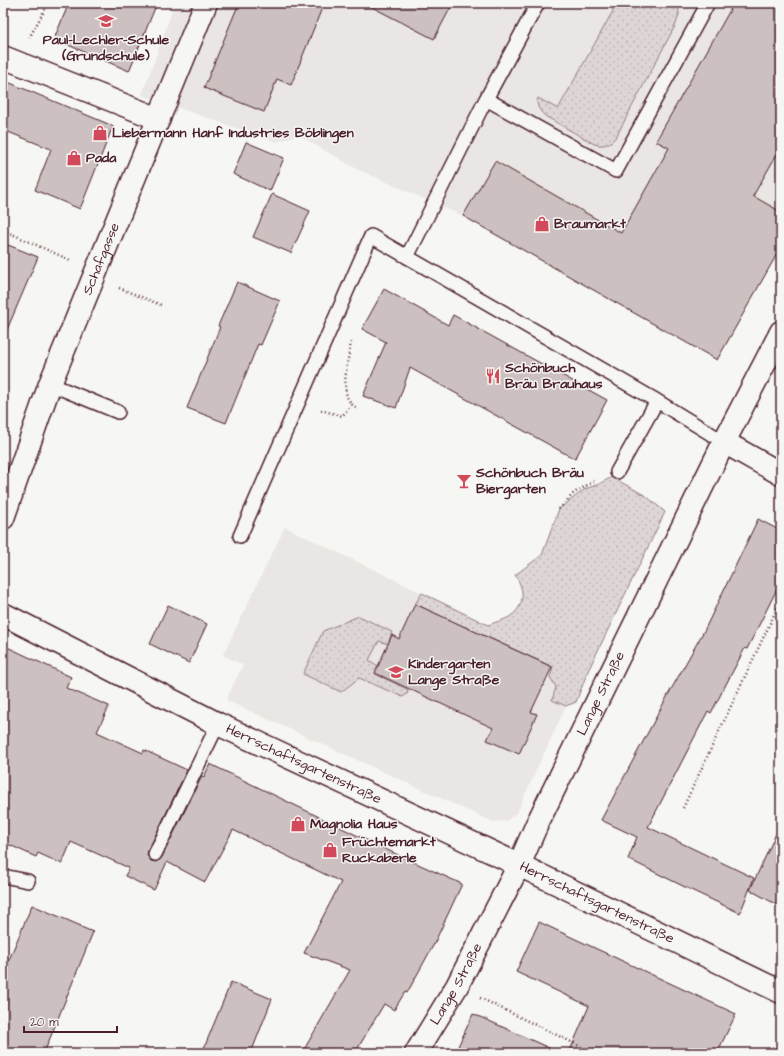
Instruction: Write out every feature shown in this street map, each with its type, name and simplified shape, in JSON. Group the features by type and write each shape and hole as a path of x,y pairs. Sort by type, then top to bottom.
{"street":[{"name":"Schafgasse","path":"3,518 50,384 108,246 206,3"},
{"path":"10,60 159,119"},
{"name":"Lange Straße","path":"416,1053 457,986 519,865 724,442 781,332"},
{"path":"724,442 781,474"},
{"name":"Herrschaftsgartenstraße","path":"3,614 218,724 519,865 781,992"}],"lane":[{"path":"407,257 486,100 538,3"},
{"path":"486,100 616,171 708,3"},
{"path":"240,536 299,404 371,236 657,401 724,442"},
{"path":"50,384 118,412"},
{"path":"617,472 657,401"},
{"path":"155,854 218,724"},
{"path":"3,876 28,881"}],"path":[{"path":"10,60 46,4"},
{"path":"3,230 95,275 161,305"},
{"path":"335,320 352,339 346,380 347,396 352,404 357,408"},
{"path":"299,404 342,416 352,404"},
{"path":"559,509 574,493 594,481 617,472"},
{"path":"683,808 781,600"},
{"path":"457,986 594,1053"}],"shaded area":[{"path":"175,3 781,3 781,247 717,360 463,216 357,169 298,135 276,142 142,95"},
{"path":"611,3 678,3 679,14 676,24 617,135 610,143 601,145 594,144 545,116 538,108 537,101 538,98 558,109 613,11"},
{"path":"612,477 646,496 665,512 588,671 576,702 566,706 552,700 556,687 550,677 553,667 415,604 422,593 488,625 510,617 520,606 522,596 522,590 515,575 542,555 559,509 585,489"},
{"name":"Kindergarten Lange Straße","path":"285,527 422,593 415,604 554,667 550,677 556,687 552,700 566,706 517,812 513,816 506,821 493,822 226,700 243,665 223,655"},
{"path":"359,616 392,632 388,644 379,641 369,660 378,666 375,674 407,689 408,693 403,697 359,678 341,692 303,674 323,631"}],"building":[{"name":"Paul-Lechler-Schule (Grundschule)","path":"69,3 157,3 129,71 54,39"},
{"path":"239,3 324,3 291,85 277,79 264,112 204,88"},
{"path":"364,3 453,3 434,39"},
{"path":"734,3 781,3 781,147 753,196 781,212 781,247 717,360 463,216 495,161 621,233 669,148 656,141"},
{"name":"Pada","path":"3,80 113,126 80,209 35,190 51,149 3,130"},
{"path":"246,142 284,158 270,191 233,174"},
{"path":"272,194 310,211 291,253 253,237"},
{"path":"3,243 38,257 3,339"},
{"path":"237,282 280,301 261,345 258,344 226,423 187,408 220,327 218,326"},
{"name":"Schönbuch Bräu Brauhaus","path":"384,289 448,325 453,315 607,400 575,459 410,368 396,408 363,396 386,342 362,329"},
{"path":"758,519 781,531 781,581 747,649 745,648 711,713 708,711 648,827 754,878 740,913 628,859 637,837 601,820 705,629"},
{"path":"415,604 552,667 531,712 537,714 519,754 487,740 493,728 375,673 392,635 399,639"},
{"path":"168,605 207,624 189,663 150,644"},
{"path":"3,645 71,677 66,688 109,706 97,732 143,753 144,750 187,770 148,851 147,855 151,861 156,862 162,857 202,776 204,777 210,764 383,848 462,884 434,944 407,993 405,992 394,1010 384,1004 355,1053 302,1053 350,970 304,953 341,882 233,830 205,882 167,862 154,890 125,876 129,868 71,842 62,864 38,853 36,857 3,842"},
{"path":"781,823 781,907 750,890"},
{"path":"32,905 93,932 44,1053 3,1053 3,974"},
{"path":"539,922 736,1014 717,1053 569,1053 589,1006 516,972"},
{"path":"231,982 272,999 251,1053 202,1053"},
{"path":"473,1014 487,1020 560,1053 455,1053"}],"place":[{"name":"Paul-Lechler-Schule (Grundschule)","path":"106,21"},
{"name":"Liebermann Hanf Industries Böblingen","path":"100,133"},
{"name":"Pada","path":"74,158"},
{"name":"Braumarkt","path":"542,224"},
{"name":"Schönbuch Bräu Brauhaus","path":"493,376"},
{"name":"Schönbuch Bräu Biergarten","path":"464,481"},
{"name":"Kindergarten Lange Straße","path":"396,672"},
{"name":"Magnolia Haus","path":"298,824"},
{"name":"Früchtemarkt Ruckaberle","path":"330,850"}]}
